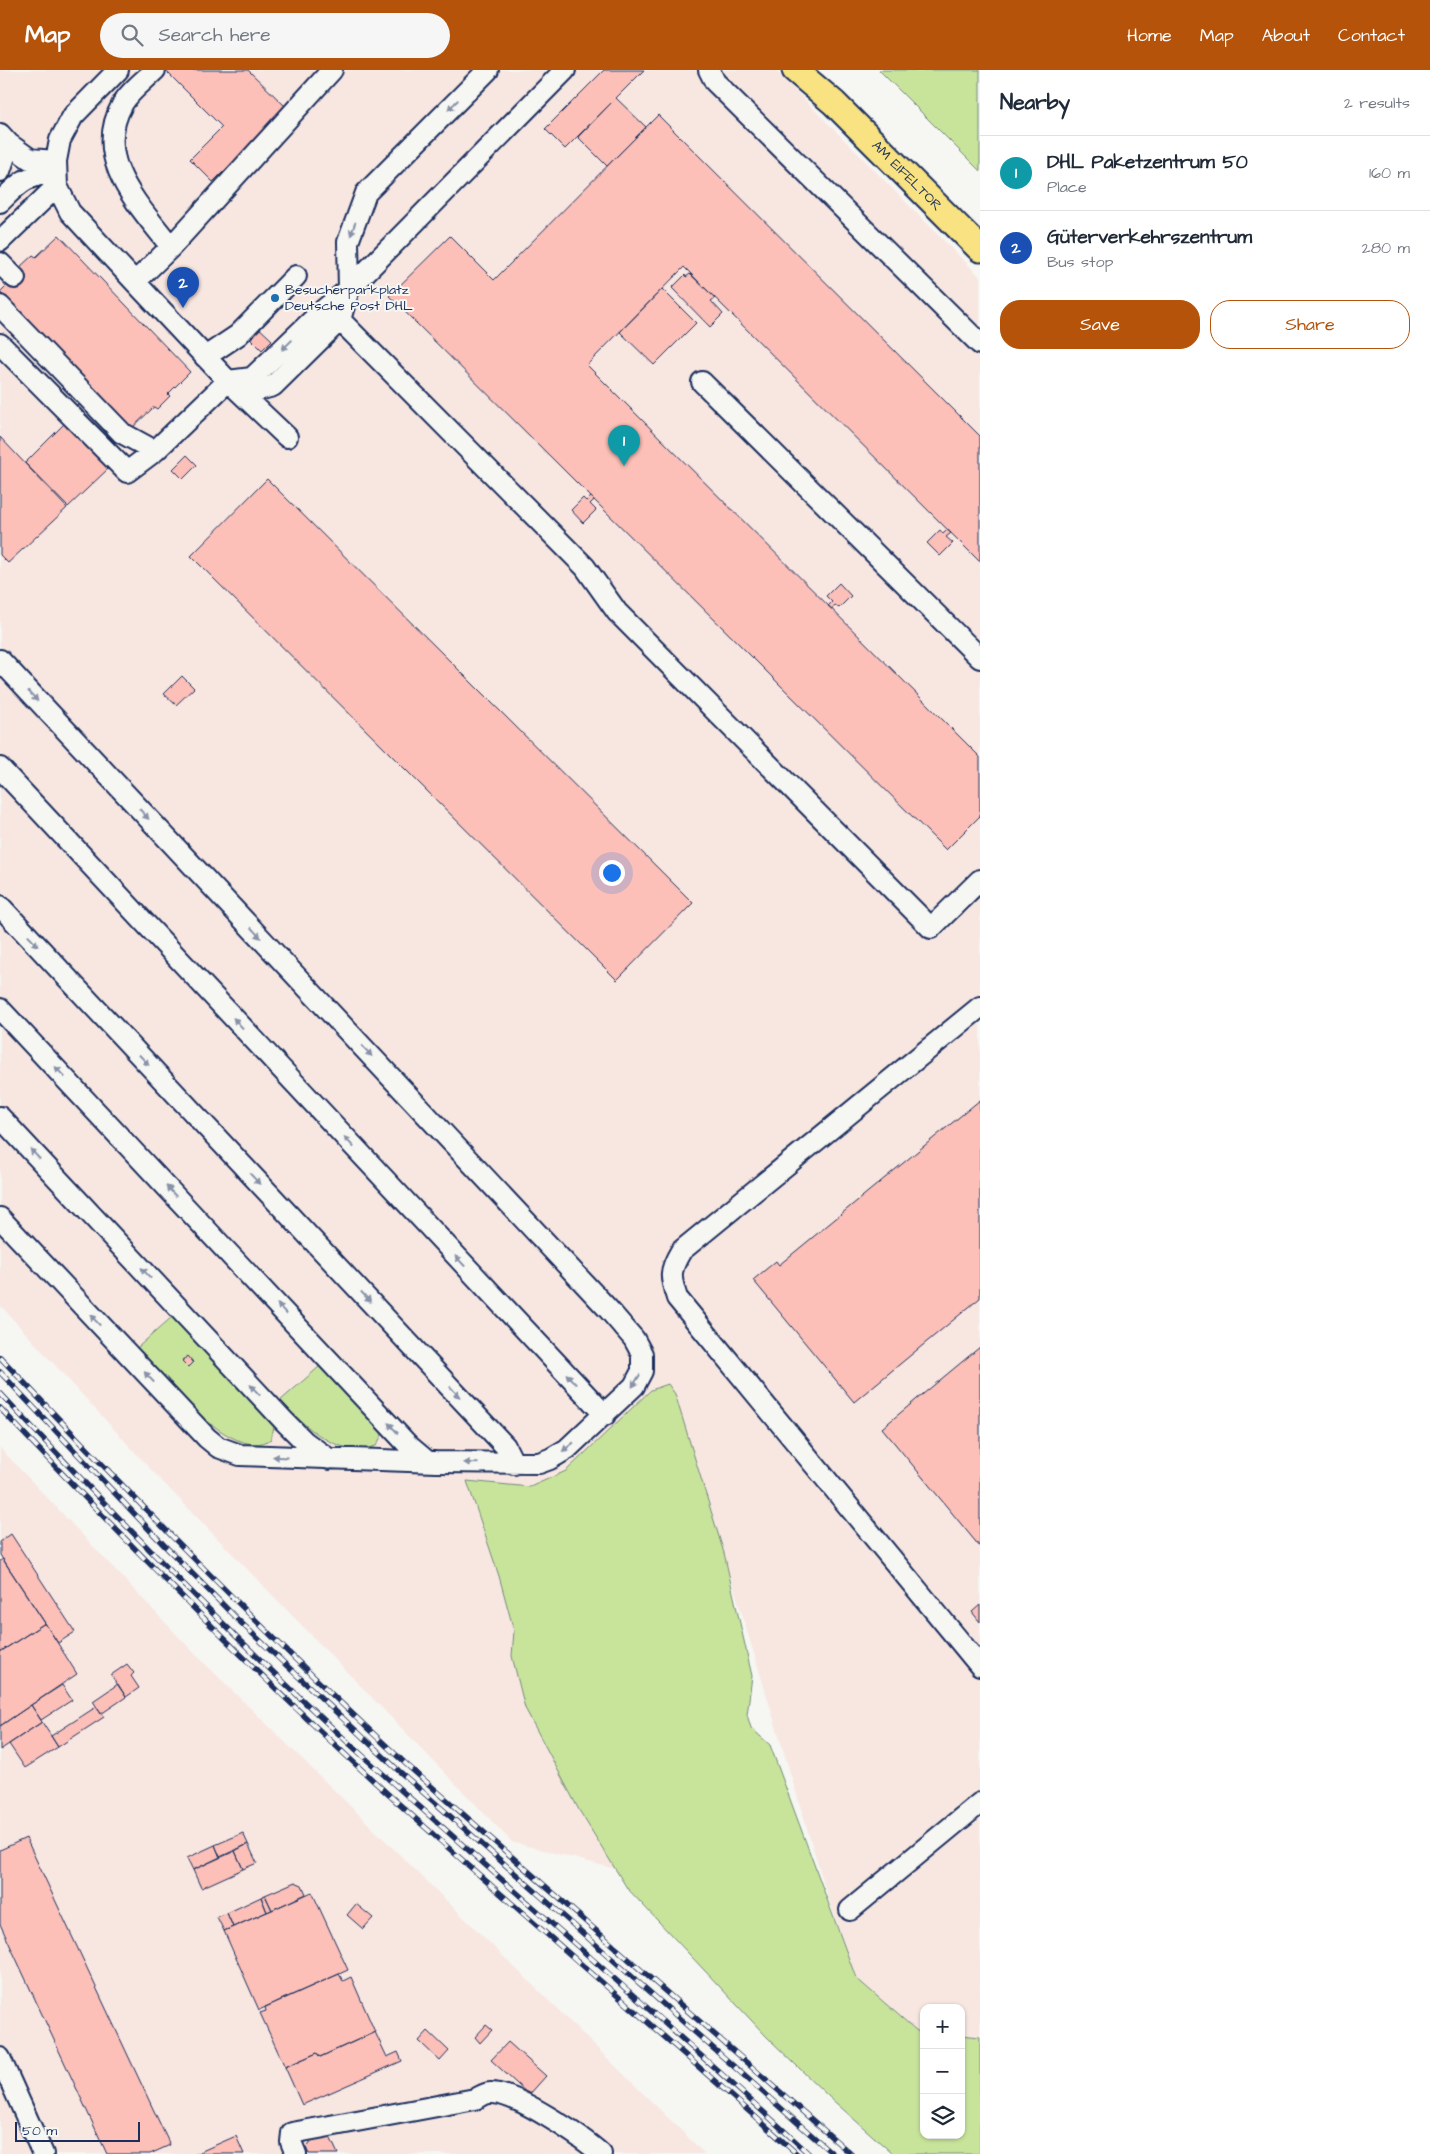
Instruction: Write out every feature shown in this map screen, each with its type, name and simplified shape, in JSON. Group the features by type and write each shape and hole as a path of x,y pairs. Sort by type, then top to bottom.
{"main road":[{"name":"AM EIFELTOR","path":"795,70 834,103 980,249"},
{"name":"AM EIFELTOR","path":"807,70 834,103"}],"lane":[{"path":"118,70 73,116 60,140 56,173 70,212 228,381 287,437"},
{"path":"155,70 124,102 113,128 113,155 123,184 171,247"},
{"path":"135,282 171,247 332,70"},
{"path":"228,381 255,391 273,386 340,320 349,289 348,242 366,193 488,70"},
{"path":"0,344 127,472 155,451 228,381 252,378 322,311 349,289 565,70"},
{"path":"710,70 714,82 980,344"},
{"path":"0,171 5,139 30,159 56,173"},
{"path":"0,202 20,182 35,174 56,173"},
{"path":"0,224 17,206 56,173"},
{"path":"0,241 56,173"},
{"path":"0,263 14,278"},
{"path":"205,356 238,335 296,276"},
{"path":"0,306 122,433 155,451"},
{"path":"340,320 585,567 617,612 932,928 980,880"},
{"path":"702,382 980,658"},
{"path":"0,660 634,1338 642,1354 642,1371 634,1386 567,1449 550,1460 539,1463 428,1462 240,1455 218,1447 201,1432 0,1218"},
{"path":"0,768 605,1415"},
{"path":"0,906 505,1446 514,1464"},
{"path":"980,1007 682,1251 672,1266 672,1283 677,1298 980,1666"},
{"path":"0,1008 410,1446 428,1462"},
{"path":"0,1117 284,1421 305,1442 329,1459"},
{"path":"850,1910 980,1803"},
{"path":"0,2058 42,2154"},
{"path":"296,2154 291,2142 292,2133 476,2099 489,2093 509,2096 588,2142 601,2154"}],"shaded area":[{"path":"0,70 775,70 980,277 980,2124 965,2111 965,2004 920,2004 920,2040 917,2031 856,1978 828,1897 700,1476 651,1878 512,1842 157,1476 0,1305"},
{"path":"0,1448 194,1653 705,2154 0,2154"}],"green space":[{"path":"879,70 980,70 980,171"},
{"path":"173,1316 270,1420 274,1427 271,1439 255,1444 237,1440 218,1429 179,1395 137,1348"},
{"path":"320,1366 379,1429 382,1435 376,1446 362,1449 348,1448 323,1438 311,1430 280,1401"},
{"path":"668,1384 675,1394 724,1553 752,1676 747,1715 751,1728 770,1745 856,1978 917,2031 920,2031 920,2139 965,2139 965,2035 980,2037 980,2154 893,2154 827,2095 767,2037 627,1888 579,1810 525,1708 512,1656 514,1631 499,1576 467,1481 530,1487 566,1471 651,1390"}],"building":[{"path":"165,70 248,70 287,108 213,182 190,159 222,127"},
{"path":"604,70 644,70 565,149 545,129"},
{"path":"616,98 646,127 607,166 578,137"},
{"path":"658,115 980,436 980,562 684,267 587,365 980,757 980,816 946,850 389,296 450,236 494,280"},
{"path":"59,235 190,372 168,394 170,396 157,409 154,407 131,429 0,292 22,270 20,267 33,255 36,257"},
{"path":"690,274 715,298 711,301 723,314 710,327 672,288 685,275 686,277"},
{"path":"662,289 696,323 654,365 620,332"},
{"path":"257,326 272,340 262,350 248,336"},
{"path":"65,423 108,469 68,507 25,463"},
{"path":"0,437 67,508 8,563 0,555"},
{"path":"187,455 197,465 183,479 173,469"},
{"path":"267,479 693,903 617,980 191,556"},
{"path":"591,497 594,500 590,504 596,510 583,523 571,510 583,498 586,501"},
{"path":"940,530 943,534 947,530 951,533 946,537 953,543 940,556 927,543"},
{"path":"839,583 851,596 839,608 835,605 832,609 828,606 832,602 826,596"},
{"path":"182,676 194,688 176,705 164,694"},
{"path":"980,1100 980,1298 854,1402 753,1280 776,1261 779,1265"},
{"path":"980,1347 980,1547 882,1428"},
{"path":"188,1356 193,1362 188,1367 182,1361"},
{"path":"11,1534 75,1632 58,1643 0,1555 0,1542"},
{"path":"3,1559 45,1623 0,1652 0,1561"},
{"path":"980,1605 980,1622 972,1612"},
{"path":"45,1623 77,1674 0,1726 0,1652"},
{"path":"127,1664 134,1673 131,1676 139,1688 126,1697 111,1675"},
{"path":"118,1684 126,1697 101,1714 93,1701"},
{"path":"62,1685 72,1700 41,1720 31,1705"},
{"path":"31,1705 42,1722 0,1750 0,1726"},
{"path":"96,1707 104,1717 58,1747 51,1736"},
{"path":"42,1722 58,1747 25,1768 9,1744"},
{"path":"243,1833 248,1844 220,1857 215,1845"},
{"path":"26,1838 170,2145 150,2154 107,2154 0,1924 0,1850"},
{"path":"248,1844 257,1863 243,1869 235,1851"},
{"path":"215,1845 220,1857 193,1870 187,1858"},
{"path":"235,1851 243,1869 201,1888 193,1870"},
{"path":"295,1882 302,1885 306,1894 272,1910 265,1895"},
{"path":"312,1892 348,1970 259,2010 224,1931"},
{"path":"265,1895 272,1910 267,1912 261,1897"},
{"path":"261,1897 267,1912 233,1927 227,1913"},
{"path":"356,1904 373,1918 363,1929 347,1915"},
{"path":"227,1913 233,1927 224,1931 217,1917"},
{"path":"339,1974 343,1981 351,1977 375,2032 320,2057 317,2053 285,2067 260,2013 266,2011 265,2007"},
{"path":"486,2025 492,2030 480,2043 475,2037"},
{"path":"428,2031 449,2051 440,2061 419,2041"},
{"path":"375,2032 387,2057 398,2052 402,2061 302,2105 285,2067 317,2053 320,2057"},
{"path":"508,2042 546,2076 529,2095 491,2060"},
{"path":"236,2136 244,2154 195,2154"},
{"path":"330,2137 338,2154 309,2154 306,2148 312,2140"}],"railway":[{"path":"0,1357 200,1564 354,1716 407,1765 851,2154"},
{"path":"0,1372 236,1618 399,1771 833,2154"},
{"path":"0,1393 223,1624 316,1713 699,2053 809,2154"},
{"path":"0,1408 191,1605 339,1749 797,2154"}],"place":[{"name":"Besucherparkplatz Deutsche Post DHL","path":"275,298"},
{"name":"Güterverkehrszentrum","path":"183,308"},
{"name":"DHL Paketzentrum 50","path":"624,466"}]}
